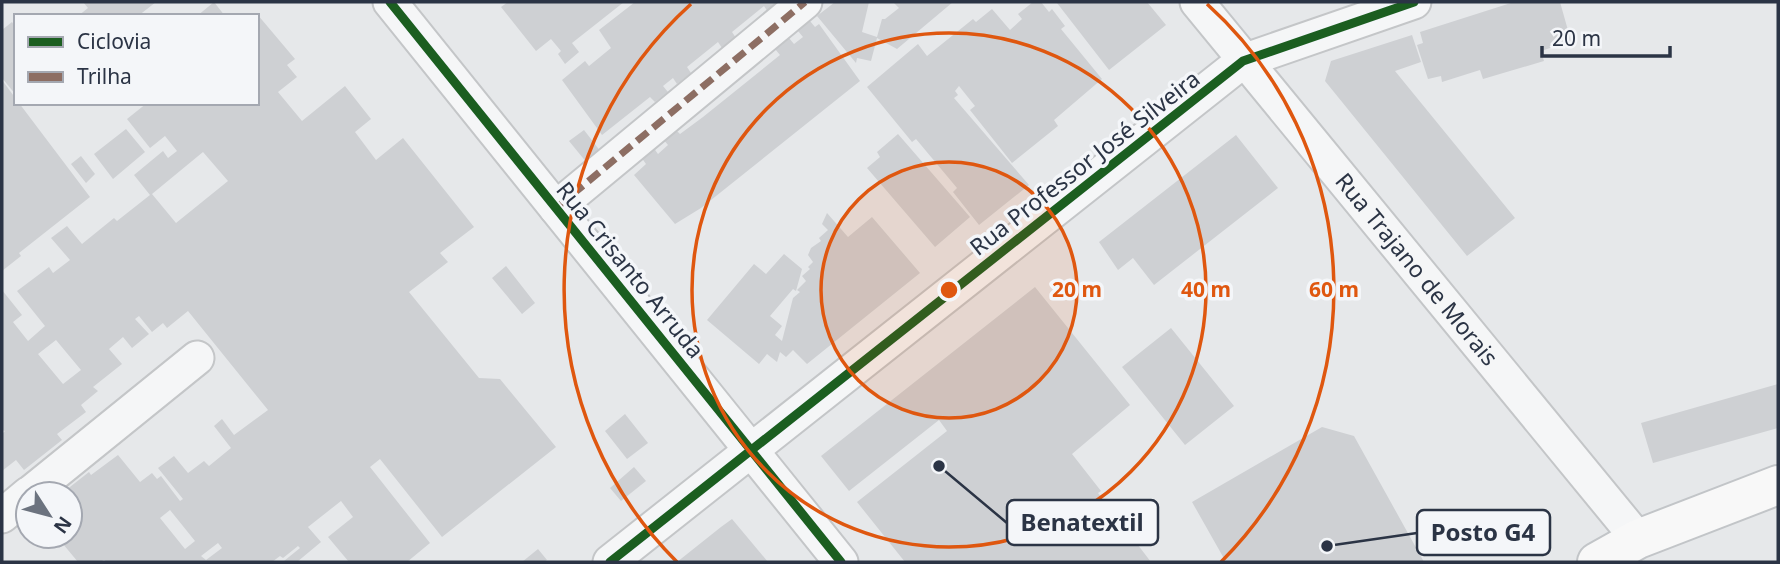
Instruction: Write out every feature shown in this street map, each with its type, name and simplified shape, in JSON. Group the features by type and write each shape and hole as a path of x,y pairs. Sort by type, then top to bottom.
{"main road":[{"path":"1597,562 1638,539 1778,485"}],"street":[{"name":"Rua Crisanto Arruda","path":"390,2 841,562"},
{"path":"556,208 804,2"},
{"name":"Rua Trajano de Morais","path":"1197,2 1638,539"},
{"name":"Rua Professor José Silveira","path":"610,562 1244,61 1414,2"},
{"path":"45,480 197,358"}],"building":[{"path":"83,2 156,2 141,14 80,14 88,8"},
{"path":"214,2 223,14 199,14"},
{"path":"508,2 624,2 572,43 579,52 565,64 558,54 561,51 551,39 536,51 501,7"},
{"path":"635,2 781,2 768,12 764,6 732,32 736,38 722,48 718,42 687,67 691,73 677,84 673,78 663,86 668,92 655,102 650,97 602,135 562,80 585,61 589,66 611,48 599,30"},
{"path":"835,2 869,2 862,32 877,37 882,19 899,8 893,2 953,2 897,49 877,38 871,61 857,58 856,63 817,16"},
{"path":"1033,2 1041,2 1049,12 1052,9 1065,26 1061,29 1102,79 1054,120 1058,126 1012,163 970,110 975,106 959,86 955,91 958,95 954,98 1029,185 979,225 953,192 957,188 916,139 912,142 867,87 918,44 927,56 973,19 976,22 992,9 1010,30 1022,19 1018,14"},
{"path":"1147,2 1166,25 1109,70 1057,3"},
{"path":"1514,2 1560,2 1571,41 1541,51 1544,61 1483,79 1480,70 1442,82 1441,76 1428,79 1417,45 1423,43 1420,32"},
{"path":"259,16 295,59 287,65 297,77 278,92 302,121 345,86 371,119 355,132 376,160 403,138 474,227 440,253 448,262 409,292 479,378 500,379 556,447 442,537 380,459 370,467 430,543 407,562 349,562 328,537 353,517 341,501 308,527 321,542 297,562 284,561 300,548 298,546 283,558 280,556 272,562 78,562 68,550 84,550 84,480 79,480 89,472 91,475 118,455 140,482 152,473 157,479 161,476 180,501 183,499 158,468 174,456 188,473 204,461 209,466 231,448 214,426 222,419 234,435 268,410 188,311 167,328 163,323 152,332 139,316 135,319 149,334 132,348 123,337 109,349 122,364 93,387 98,391 81,405 86,412 57,434 62,440 24,470 16,460 2,471 2,434 5,431 2,430 2,290 22,315 13,322 28,341 45,326 17,291 49,267 53,273 70,260 51,238 67,226 82,244 114,218 117,221 150,195 134,175 163,151 168,158 177,151 165,136 150,148 127,119 144,105 259,105","holes":["203,152 228,181 176,223 152,194","56,340 81,370 63,384 38,354","170,510 195,541 185,549 160,518","218,543 222,548 206,560 201,556"]},
{"path":"810,21 815,27 819,24 860,81 701,208 675,224 634,175 646,164 641,157 653,147 658,154 668,145 663,139 675,129 680,134 703,117 780,55 775,49 789,38 794,44 803,37 798,31"},
{"path":"12,22 14,25 14,93 2,78 2,30"},
{"path":"1412,35 1421,62 1395,71 1515,218 1467,256 1325,81 1331,61"},
{"path":"2,80 14,96 14,105 21,105 90,197 19,253 21,256 2,271"},
{"path":"126,129 145,152 113,179 94,154"},
{"path":"584,130 601,152 587,163 569,141"},
{"path":"898,134 970,217 935,247 867,168 880,157 877,152"},
{"path":"1236,135 1278,188 1154,285 1133,258 1118,270 1099,242"},
{"path":"81,156 95,174 86,183 71,164"},
{"path":"827,213 848,237 872,217 920,273 807,364 793,350 786,357 780,352 777,362 767,354 759,364 707,320 754,264 766,274 784,254 802,269 796,291 793,289 770,316 782,326 775,335 782,341 793,298 800,292 797,290 806,281 802,276 813,262 808,255 828,230 822,224"},
{"path":"506,266 535,303 522,314 492,278"},
{"path":"1035,287 1130,405 1072,454 1151,562 905,562 857,502 947,431 939,420 849,491 821,456"},
{"path":"1171,328 1234,406 1185,445 1122,367"},
{"path":"1778,384 1778,428 1653,463 1641,423"},
{"path":"625,414 648,443 627,459 605,431"},
{"path":"1322,427 1354,436 1424,562 1226,562 1192,502"},
{"path":"634,467 646,481 621,501 610,488"},
{"path":"732,519 768,562 677,562 721,527"},
{"path":"538,549 547,560 522,562"}],"marked path":[{"path":"556,208 805,2"}],"cycle path":[{"path":"390,2 841,562"},
{"path":"610,562 1243,61 1414,2"}],"place":[{"name":"Benatextil","path":"939,466"},
{"name":"Posto G4","path":"1327,546"}]}
